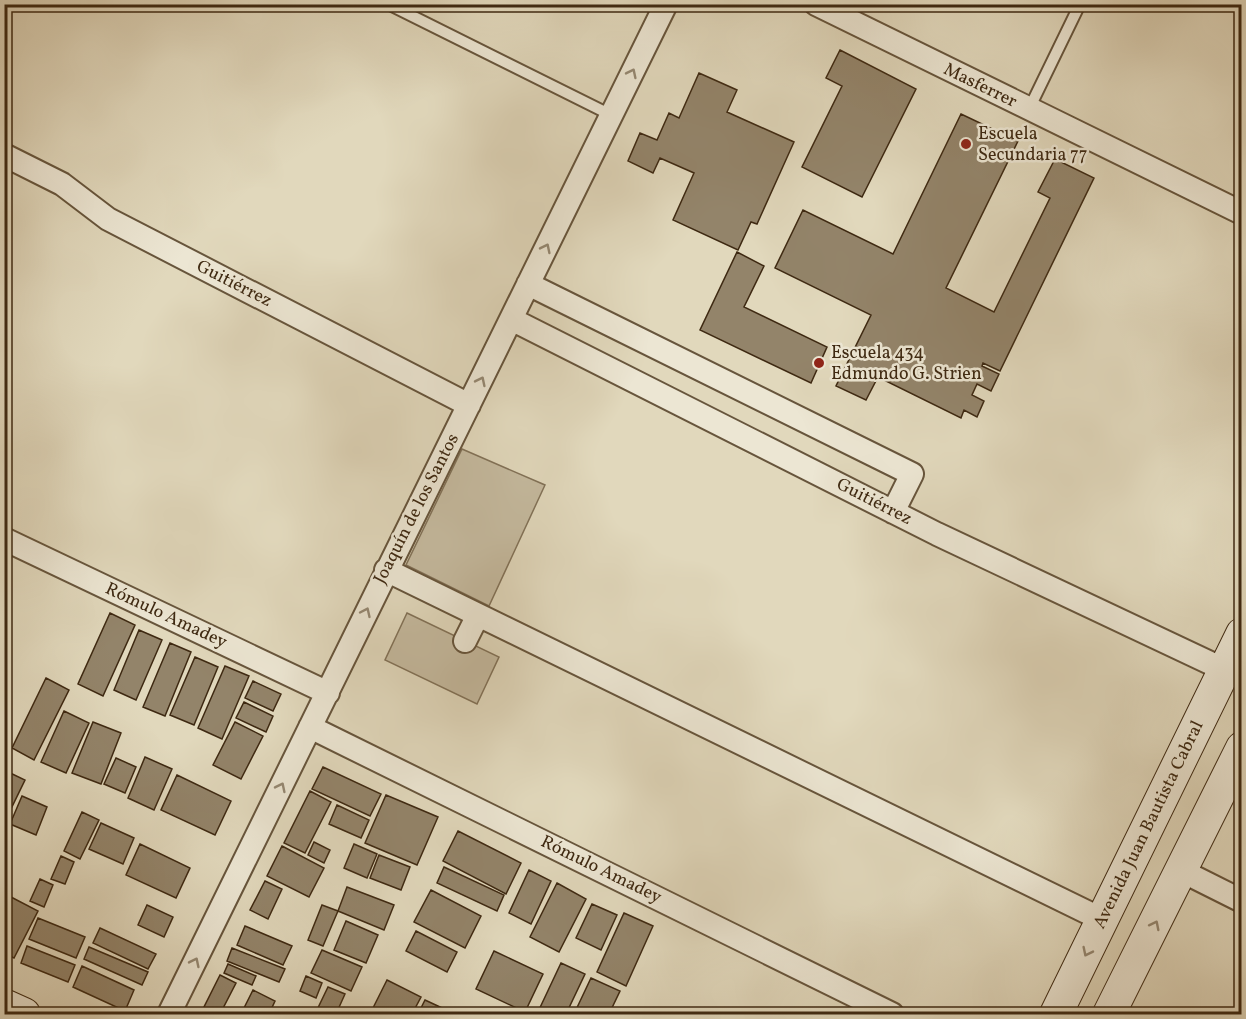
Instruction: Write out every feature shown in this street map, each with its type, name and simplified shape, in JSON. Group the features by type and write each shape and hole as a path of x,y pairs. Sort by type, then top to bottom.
{"main road":[{"name":"Avenida Juan Bautista Cabral","path":"1056,1014 1233,674 1242,634"},
{"path":"1109,1014 1242,748"},
{"path":"4,1005 24,1014"}],"street":[{"name":"Joaquín de los Santos","path":"169,1014 666,4"},
{"name":"Masferrer","path":"816,4 1242,213"},
{"name":"Guitiérrez","path":"4,155 62,184 108,219 469,405"},
{"path":"528,284 912,474 893,512"},
{"name":"Guitiérrez","path":"511,319 893,512 1233,674"},
{"name":"Rómulo Amadey","path":"4,538 328,693"},
{"path":"386,570 1103,920"},
{"path":"465,640 478,615"},
{"name":"Rómulo Amadey","path":"310,728 892,1014"},
{"path":"1182,871 1242,901"}],"lane":[{"path":"388,4 611,115"},
{"path":"1028,109 1080,4"}],"shaded area":[{"path":"462,449 545,485 489,606 406,565"},
{"path":"407,613 499,657 477,704 385,660"}],"building":[{"path":"840,50 916,89 862,197 802,167 842,86 826,78"},
{"path":"699,73 737,90 727,112 794,142 757,224 751,222 738,250 673,220 694,173 660,158 653,173 628,161 640,133 657,140 669,113 679,118"},
{"path":"961,114 1018,141 946,288 994,312 1050,198 1038,192 1055,159 1094,178 1000,371 983,363 982,366 999,374 991,391 977,384 972,395 984,401 977,417 964,410 961,418 878,377 866,400 836,386 871,315 775,268 803,210 893,254"},
{"path":"737,252 764,266 744,307 827,347 811,383 700,330"},
{"path":"110,613 135,625 103,696 78,684"},
{"path":"139,630 162,640 136,700 114,690"},
{"path":"170,643 191,652 165,716 143,707"},
{"path":"195,657 218,667 194,725 170,715"},
{"path":"225,666 249,676 222,739 198,728"},
{"path":"46,678 69,690 34,760 12,748"},
{"path":"253,681 281,694 273,711 245,698"},
{"path":"244,702 273,716 266,732 236,718"},
{"path":"64,711 89,723 66,773 41,762"},
{"path":"93,722 121,733 101,784 72,773"},
{"path":"235,722 263,736 241,779 213,765"},
{"path":"145,757 172,769 154,810 128,798"},
{"path":"116,758 136,767 125,793 104,784"},
{"path":"323,767 381,794 370,816 312,789"},
{"path":"4,770 25,780 7,817 4,816"},
{"path":"177,775 231,801 215,835 161,810"},
{"path":"310,791 331,802 305,853 284,843"},
{"path":"386,795 438,817 417,865 365,843"},
{"path":"22,796 47,807 36,835 10,824"},
{"path":"337,805 369,820 361,838 329,824"},
{"path":"82,812 99,820 80,859 64,851"},
{"path":"101,823 134,838 123,864 89,849"},
{"path":"458,831 521,863 506,894 443,861"},
{"path":"314,842 330,850 324,863 308,855"},
{"path":"140,844 190,868 176,898 126,875"},
{"path":"354,844 377,854 367,878 344,868"},
{"path":"282,846 324,868 309,897 267,876"},
{"path":"379,855 410,867 401,890 370,878"},
{"path":"61,856 74,862 65,884 51,879"},
{"path":"444,867 504,895 497,911 437,883"},
{"path":"529,870 551,881 531,924 509,913"},
{"path":"40,879 53,885 44,907 30,901"},
{"path":"265,881 282,889 268,919 250,910"},
{"path":"557,883 586,899 559,952 530,937"},
{"path":"347,887 394,905 384,930 338,911"},
{"path":"431,890 481,916 465,948 414,922"},
{"path":"11,897 38,911 14,958 4,953 4,909"},
{"path":"592,904 617,915 601,950 576,938"},
{"path":"147,905 173,917 164,937 138,925"},
{"path":"322,905 338,911 323,946 308,940"},
{"path":"624,913 653,926 626,986 597,972"},
{"path":"38,918 85,937 76,958 29,939"},
{"path":"346,921 378,935 366,963 334,950"},
{"path":"245,926 292,946 283,965 237,945"},
{"path":"100,928 156,954 148,969 93,943"},
{"path":"416,931 457,952 447,972 406,951"},
{"path":"27,946 75,965 68,982 21,963"},
{"path":"89,947 148,972 142,985 84,959"},
{"path":"232,948 285,969 279,982 227,961"},
{"path":"322,950 362,967 351,991 311,973"},
{"path":"494,951 543,974 525,1012 476,989"},
{"path":"561,963 585,974 566,1014 537,1014"},
{"path":"228,964 256,976 252,985 224,973"},
{"path":"82,966 134,990 125,1011 73,987"},
{"path":"220,975 236,983 220,1014 204,1007"},
{"path":"306,976 322,983 316,998 300,991"},
{"path":"591,978 620,991 609,1014 574,1014"},
{"path":"387,980 421,997 412,1014 370,1014"},
{"path":"328,987 345,994 336,1014 315,1014"},
{"path":"253,990 275,1001 269,1014 241,1014"},
{"path":"425,1000 455,1014 418,1014"}],"place":[{"name":"Escuela Secundaria 77","path":"966,144"},
{"name":"Escuela 434 Edmundo G. Strien","path":"819,363"}]}
